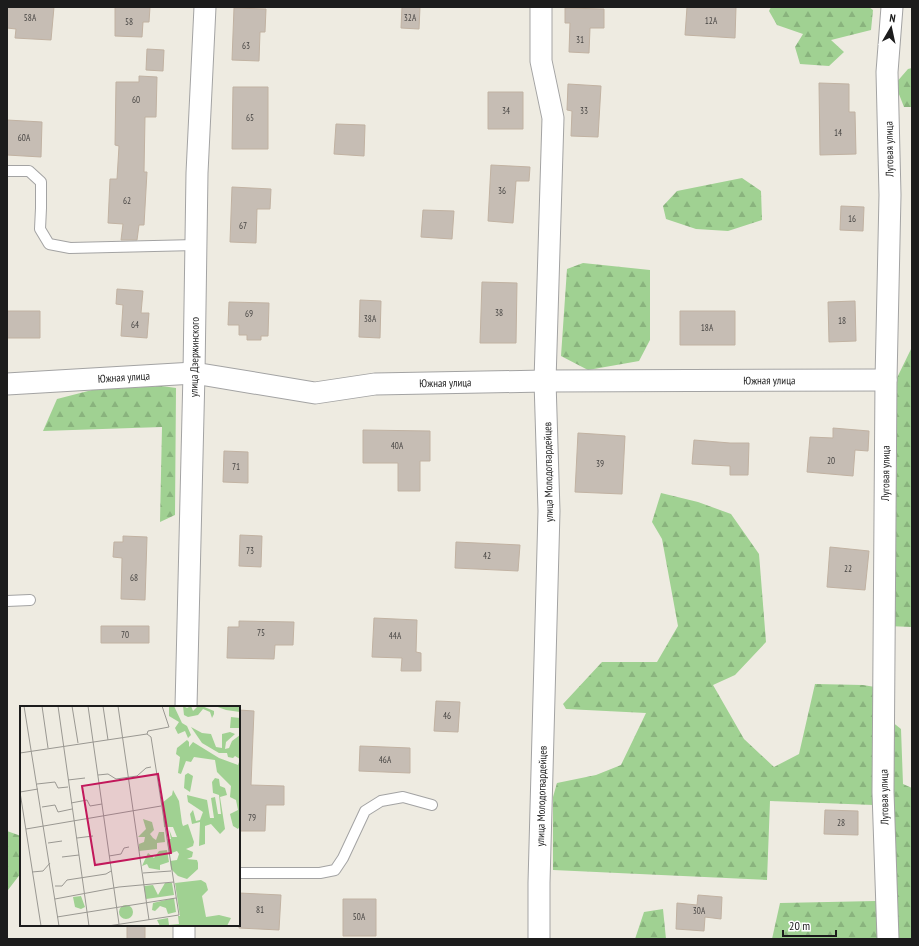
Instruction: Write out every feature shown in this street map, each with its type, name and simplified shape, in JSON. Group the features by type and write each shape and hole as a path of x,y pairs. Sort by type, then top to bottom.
{"street":[{"name":"улица Дзержинского","path":"186,706 197,173 205,7"},
{"name":"улица Молодогвардейцев","path":"539,939 539,883 549,511 546,381 553,118 542,61 541,7"},
{"name":"Луговая улица","path":"888,939 883,792 886,380 890,194 887,72 892,7"},
{"name":"Южная улица","path":"7,384 194,373 315,393 375,384 546,381 886,380"},
{"path":"184,926 184,939"}],"lane":[{"path":"7,171 28,171 41,182 42,208 40,229 50,244 70,248 196,244"},
{"path":"7,601 30,600"},
{"path":"240,873 320,873 335,870 343,858 365,811 381,801 403,797 432,805"}],"green space":[{"path":"771,7 869,7 873,10 871,30 831,40 844,52 829,66 800,64 795,47 803,34 777,25 769,11"},
{"path":"912,68 912,107 904,107 895,84 908,69"},
{"path":"742,178 761,191 762,220 728,231 696,229 666,219 663,206 677,191"},
{"path":"583,263 650,270 650,340 639,361 588,370 561,356 567,269"},
{"path":"912,347 912,627 887,626 897,467 894,384"},
{"path":"162,386 176,388 175,515 160,522 162,427 43,431 57,399 92,390"},
{"path":"661,493 698,502 731,514 759,554 766,642 735,675 713,685 744,739 774,767 799,754 815,684 863,685 875,687 874,805 770,801 767,880 553,870 553,797 557,783 596,775 621,765 646,713 566,709 563,704 602,662 657,662 678,626 662,539 652,522"},
{"path":"886,717 901,729 903,784 912,788 912,939 895,939"},
{"path":"7,831 20,836 20,874 7,890"},
{"path":"876,901 880,939 772,939 780,903"},
{"path":"663,909 666,939 635,939 644,912"}],"building":[{"path":"7,7 54,7 51,40 15,38 16,29 7,28"},
{"path":"115,7 150,7 149,22 143,22 142,37 115,36"},
{"path":"402,7 420,7 419,29 401,28"},
{"path":"687,7 736,7 735,38 685,35"},
{"path":"234,8 266,9 265,32 260,32 259,61 232,60"},
{"path":"565,8 604,9 604,28 590,28 589,53 569,52 570,23 565,23"},
{"path":"147,49 164,50 163,71 146,70"},
{"path":"139,76 157,77 156,117 145,117 144,172 147,172 144,225 139,225 137,240 121,240 123,224 108,223 110,179 117,179 119,146 115,145 116,82 139,82"},
{"path":"819,83 849,84 849,112 855,112 856,154 820,155"},
{"path":"568,84 601,86 598,137 571,136 572,111 567,110"},
{"path":"233,87 268,87 268,149 232,149"},
{"path":"488,92 523,92 523,129 488,129"},
{"path":"7,120 42,122 41,157 7,155"},
{"path":"336,124 365,125 364,156 334,154"},
{"path":"491,165 530,167 529,181 516,181 513,223 488,221"},
{"path":"232,187 271,189 270,209 257,209 256,243 230,242"},
{"path":"841,206 864,207 863,231 840,230"},
{"path":"423,210 454,211 452,239 421,237"},
{"path":"482,282 517,283 516,343 480,343"},
{"path":"117,289 143,291 141,313 149,313 147,338 121,336 123,305 116,304"},
{"path":"360,300 381,301 380,338 359,337"},
{"path":"855,301 856,341 829,342 828,302"},
{"path":"229,302 269,303 268,336 261,336 261,340 247,340 247,335 239,335 239,325 228,325"},
{"path":"7,311 40,311 40,338 7,338"},
{"path":"680,311 735,311 735,345 680,345"},
{"path":"833,428 869,431 868,451 855,450 853,476 807,472 810,437 833,438"},
{"path":"363,430 430,431 430,461 420,461 420,491 398,491 398,463 363,463"},
{"path":"578,433 625,436 622,494 575,492"},
{"path":"694,440 749,443 748,475 730,475 730,466 692,464"},
{"path":"224,451 248,452 248,483 223,482"},
{"path":"240,535 262,536 261,567 239,566"},
{"path":"123,536 147,537 145,600 121,599 122,558 113,557 114,542 123,542"},
{"path":"456,542 520,545 518,571 455,568"},
{"path":"830,547 869,551 865,590 827,587"},
{"path":"374,618 417,620 416,652 421,653 421,671 401,671 402,658 372,657"},
{"path":"239,621 294,622 293,645 275,645 274,659 227,658 228,627 239,627"},
{"path":"101,626 149,626 149,643 101,643"},
{"path":"436,701 460,702 458,732 434,731"},
{"path":"240,710 254,711 251,785 284,786 284,805 266,805 265,831 240,831"},
{"path":"360,746 410,748 410,773 359,771"},
{"path":"825,810 858,811 858,835 824,834"},
{"path":"240,893 281,895 279,930 239,928"},
{"path":"698,895 722,897 721,919 705,917 704,931 676,929 677,903 697,905"},
{"path":"343,899 376,899 376,936 343,936"},
{"path":"127,926 145,926 145,939 127,939"}]}
